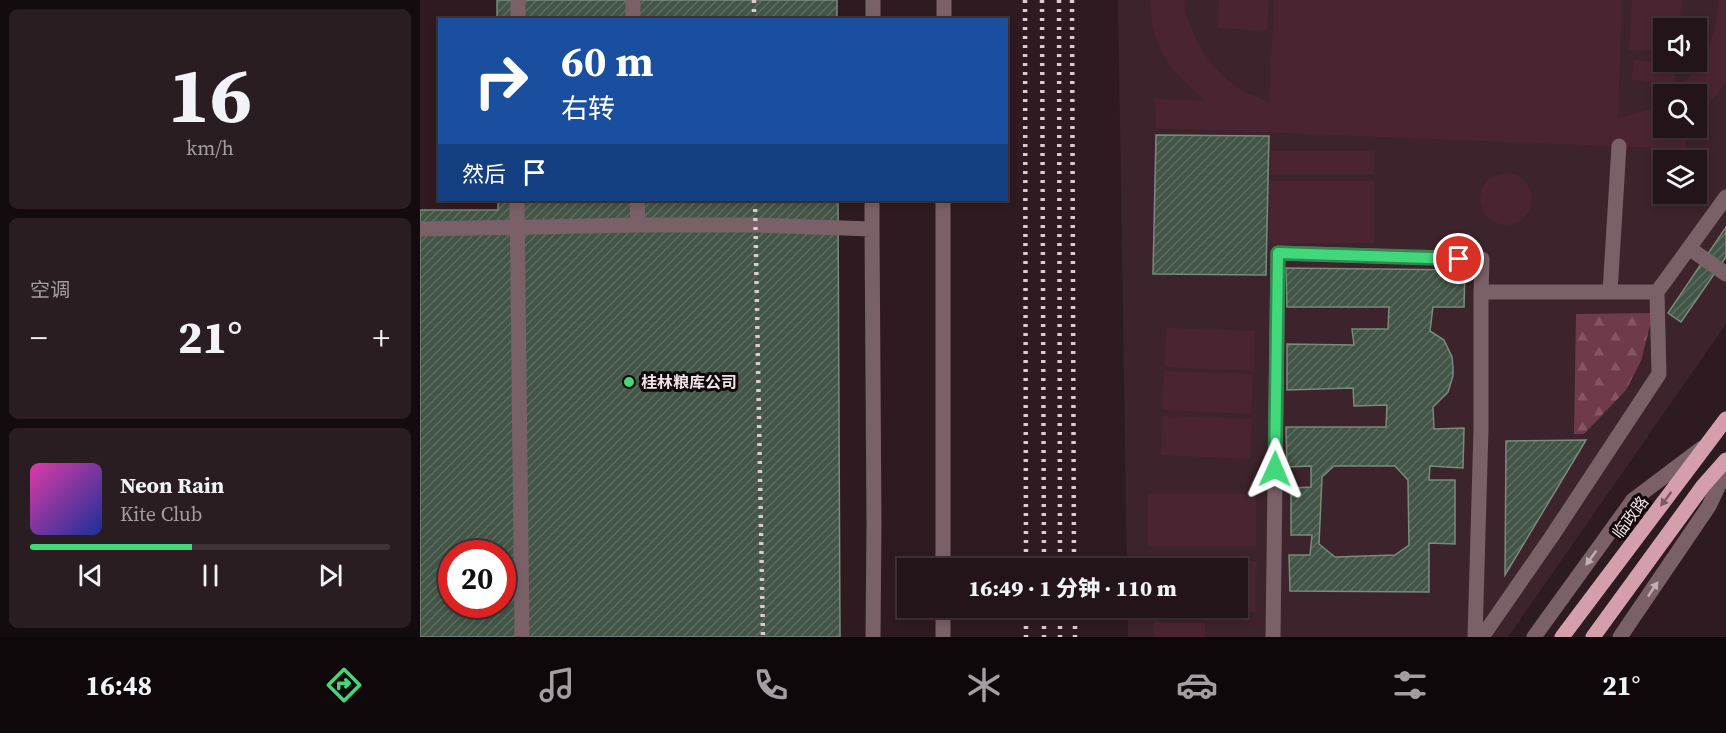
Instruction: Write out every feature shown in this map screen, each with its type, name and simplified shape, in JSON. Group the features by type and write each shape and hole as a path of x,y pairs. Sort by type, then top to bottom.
{"main road":[{"name":"临政路","path":"1562,637 1726,419"},
{"path":"1593,637 1703,486 1726,460"}],"street":[{"path":"518,18 519,0"},
{"path":"633,0 633,18"},
{"path":"873,0 873,18"},
{"path":"944,0 944,18"},
{"path":"1610,292 1619,146"},
{"path":"1482,637 1659,374 1657,292 1726,197"},
{"path":"517,201 522,637"},
{"path":"637,201 638,225"},
{"path":"872,201 873,637"},
{"path":"943,201 943,558"},
{"path":"420,229 638,225 754,225 872,229"},
{"path":"1689,248 1726,274"},
{"path":"1273,637 1278,253 1482,259 1481,429 1475,637"},
{"path":"1481,292 1657,292"},
{"path":"1534,637 1633,500 1707,444"},
{"path":"1620,637 1709,506 1726,470"},
{"path":"943,618 943,637"}],"shaded area":[{"path":"1118,0 1726,0 1726,324 1508,637 1128,637 1128,618 1248,618 1248,558 1127,558"},
{"path":"1150,0 1184,0 1186,13 1196,40 1221,74 1243,91 1269,102 1274,0 1622,0 1618,118 1653,107 1653,138 1685,138 1685,149 1156,128 1155,99 1206,101 1182,79 1165,58 1154,33"},
{"path":"1219,0 1269,0 1267,31 1218,28"},
{"path":"1632,0 1681,0 1680,18 1653,18 1653,51 1629,50"},
{"path":"1718,0 1726,0 1726,82 1707,105 1707,84 1682,84 1693,72 1707,72 1707,51 1717,15"},
{"path":"1633,60 1653,61 1653,72 1676,72 1675,83 1632,80"},
{"path":"1271,151 1374,151 1374,174 1270,174"},
{"path":"1501,173 1511,173 1525,180 1532,199 1525,218 1511,225 1501,225 1491,221 1484,214 1480,204 1480,194 1484,184 1491,177"},
{"path":"1269,181 1374,181 1374,243 1269,244"},
{"path":"1166,328 1255,331 1254,371 1165,367"},
{"path":"1164,371 1253,374 1251,414 1162,410"},
{"path":"1163,416 1252,419 1250,459 1161,455"},
{"path":"1148,494 1256,494 1256,546 1148,546"},
{"path":"1248,561 1257,561 1256,612 1248,612"},
{"path":"1154,622 1205,623 1205,637 1153,637"}],"green space":[{"path":"1653,313 1641,361 1626,390 1584,434 1574,434 1576,314"}],"building":[{"path":"497,0 837,0 837,18 497,18"},
{"path":"1156,135 1269,136 1266,275 1153,274"},
{"name":"桂林粮库公司","path":"498,201 838,201 840,637 420,637 420,210 498,210"},
{"path":"1726,227 1726,257 1681,322 1668,313"},
{"path":"1286,268 1465,270 1464,307 1433,307 1430,331 1444,340 1452,357 1453,367 1448,392 1433,407 1434,429 1464,428 1463,468 1430,466 1429,480 1455,480 1455,544 1429,543 1429,592 1290,591 1289,555 1310,555 1312,535 1291,535 1291,488 1311,487 1311,466 1287,467 1286,427 1386,427 1387,405 1354,406 1353,388 1287,390 1287,344 1354,345 1352,329 1388,329 1389,307 1287,307","holes":["1334,466 1395,466 1408,480 1409,545 1395,555 1335,557 1319,544 1322,477"]},
{"path":"1586,440 1505,575 1506,441"}],"railway":[{"path":"754,0 754,18"},
{"path":"1025,0 1026,558"},
{"path":"1042,0 1044,558"},
{"path":"1059,0 1060,558"},
{"path":"1072,0 1074,558"},
{"path":"755,201 763,637"},
{"path":"1026,618 1026,637"},
{"path":"1044,618 1044,637"},
{"path":"1060,618 1060,637"},
{"path":"1075,618 1075,637"}],"place":[{"name":"桂林粮库公司","path":"629,382"}],"route":[{"path":"1275,469 1278,253 1459,259"}]}
